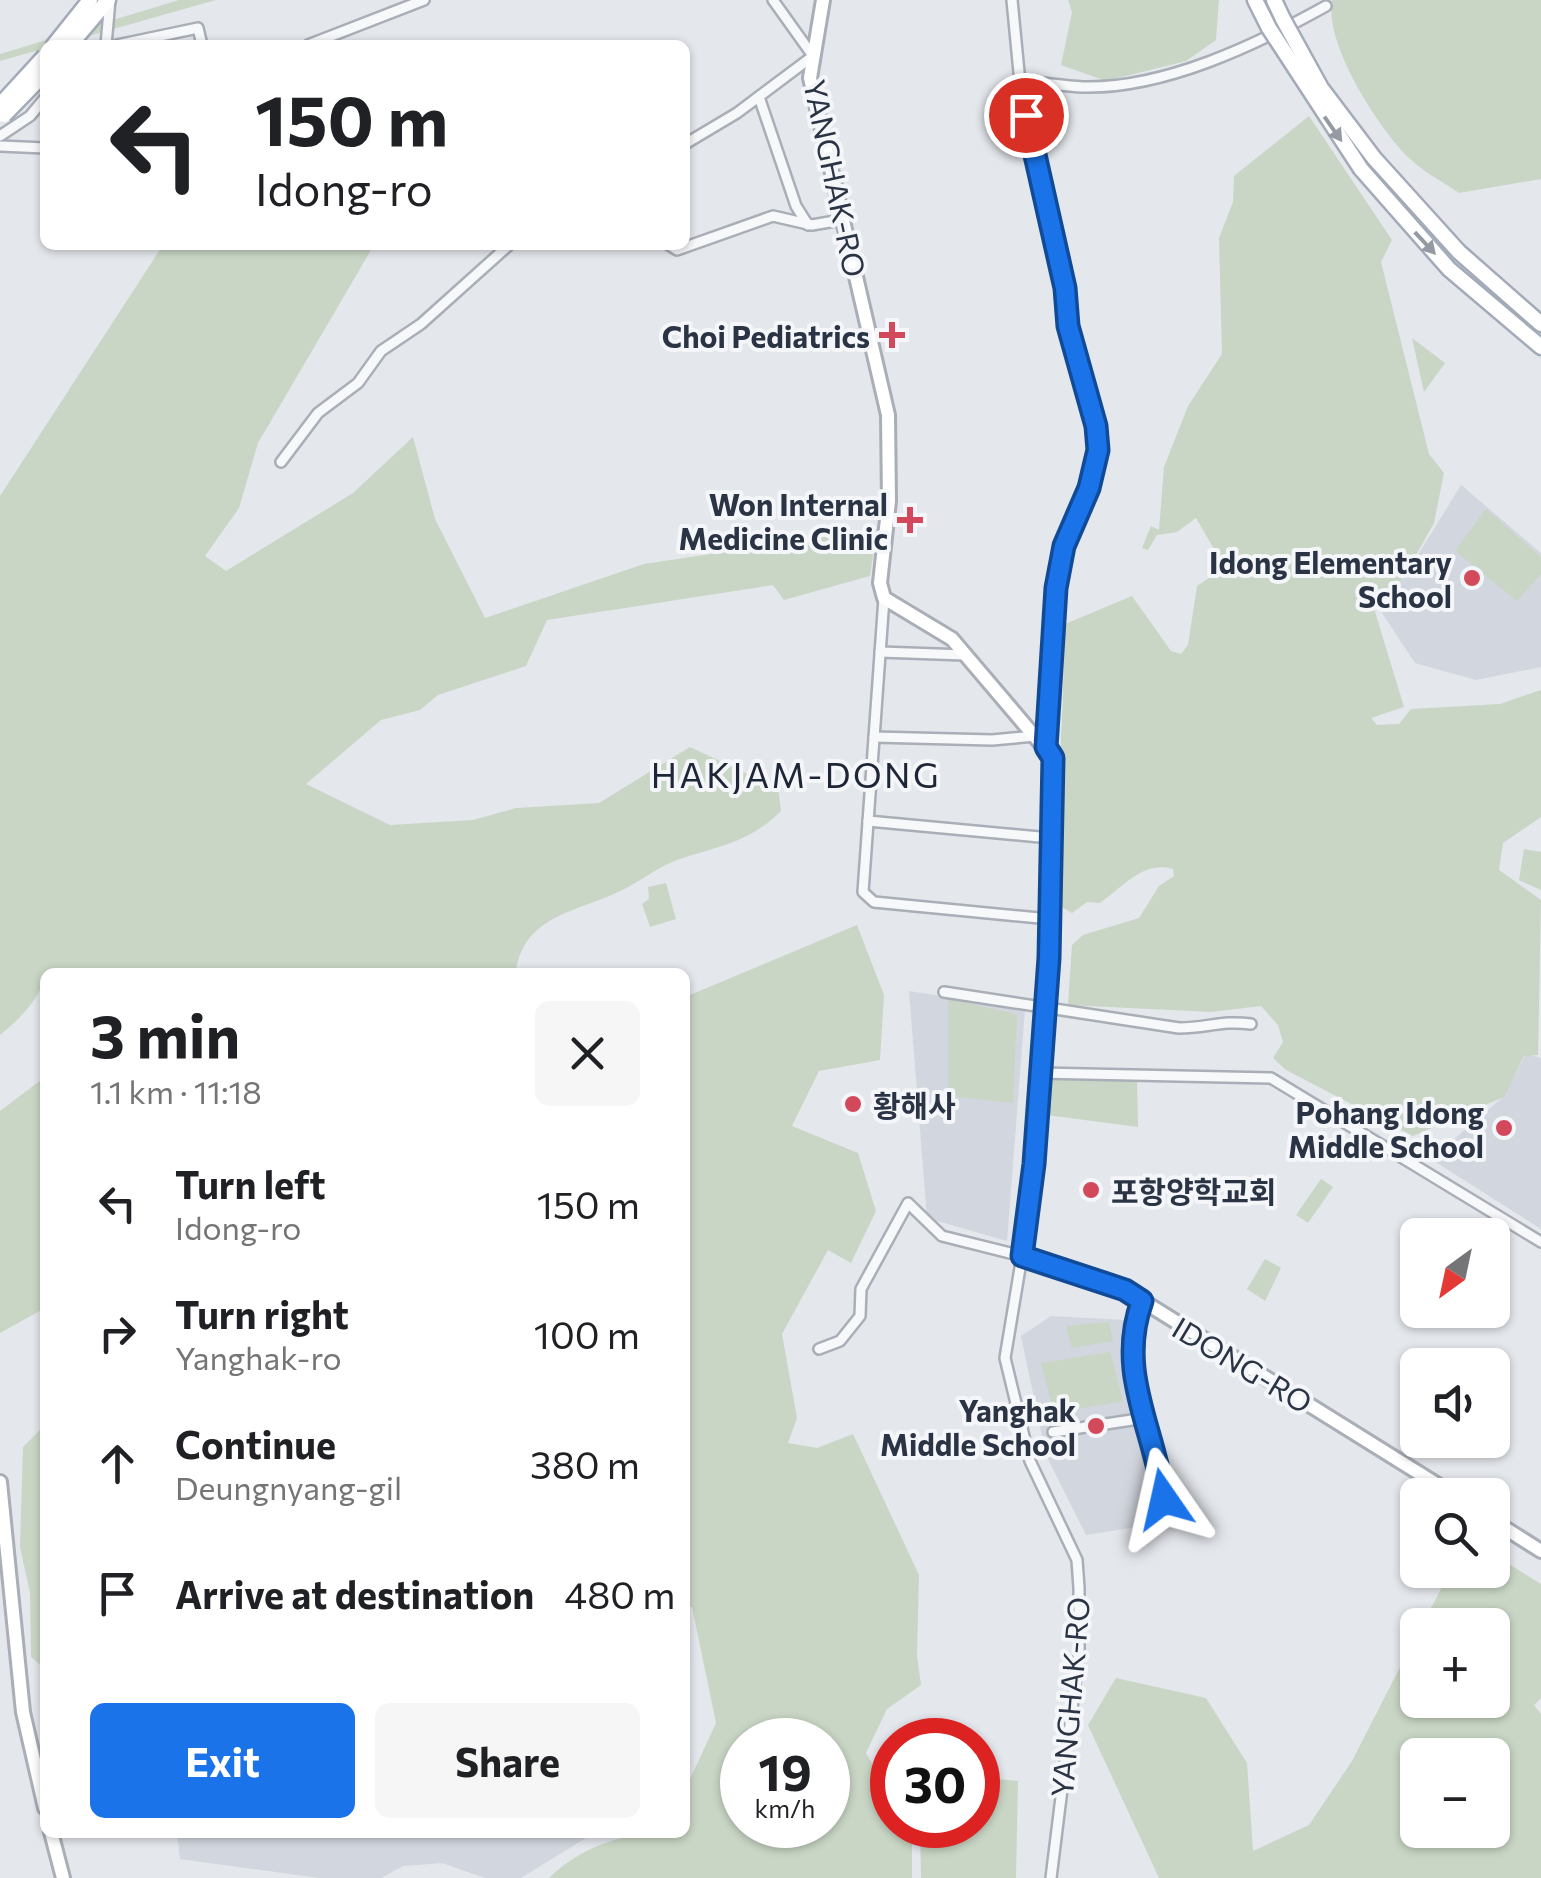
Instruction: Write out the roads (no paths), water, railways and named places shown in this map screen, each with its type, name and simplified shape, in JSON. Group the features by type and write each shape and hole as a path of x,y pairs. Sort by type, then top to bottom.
{"main road":[{"path":"58,40 90,0"},
{"path":"74,40 109,0"},
{"path":"1255,0 1269,28 1361,169 1449,269 1541,347"},
{"path":"1274,0 1322,88 1374,158 1459,252 1541,324"},
{"path":"0,94 40,61"},
{"path":"1,113 40,64"},
{"path":"1,113 40,78"}],"street":[{"path":"106,40 109,0"},
{"path":"321,40 424,0"},
{"path":"690,141 759,97 812,56 773,0"},
{"name":"YANGHAK-RO","path":"822,0 810,78 888,415 888,500 880,583 884,598"},
{"path":"1012,0 1020,82 1065,288 1068,326 1096,426 1098,450 1089,488 1064,546 1056,588 1042,741"},
{"path":"1020,82 1084,87 1170,76 1256,42 1326,6"},
{"path":"141,40 198,28 201,40"},
{"path":"24,72 37,75 40,80"},
{"path":"759,97 796,206 808,225"},
{"path":"0,136 30,116 40,104"},
{"path":"0,146 40,148"},
{"path":"690,245 774,216 808,225 841,220"},
{"path":"281,462 318,414 358,383 381,351 421,324 502,250"},
{"path":"1042,741 965,655 930,623 884,598 864,892 874,902 1050,919"},
{"path":"880,652 965,655"},
{"path":"874,737 1042,741"},
{"name":"YANGHAK-RO","path":"1042,741 1053,758 1045,1006 1034,1164 1005,1358 1030,1460 1077,1560 1079,1652 1052,1878"},
{"path":"868,820 1050,838"},
{"path":"944,992 1179,1028 1202,1028 1220,1020 1250,1024"},
{"path":"1040,1074 1271,1078 1541,1242"},
{"path":"819,1349 840,1340 860,1316 861,1289 908,1204 942,1236 1022,1256"},
{"name":"IDONG-RO","path":"1022,1256 1125,1290 1427,1478"},
{"path":"1142,1301 1130,1332 1137,1396 1164,1499"},
{"path":"1052,1432 1145,1418"},
{"path":"0,1482 23,1712 40,1786"},
{"path":"1510,1531 1541,1551"},
{"path":"53,1838 63,1878"}],"place":[{"name":"Choi Pediatrics","path":"892,335"},
{"name":"Won Internal Medicine Clinic","path":"910,520"},
{"name":"Idong Elementary School","path":"1472,578"},
{"name":"황해사","path":"853,1104"},
{"name":"Pohang Idong Middle School","path":"1504,1128"},
{"name":"포항양학교회","path":"1091,1190"},
{"name":"Yanghak Middle School","path":"1096,1426"}],"district":[{"name":"HAKJAM-DONG","path":"796,773"}]}
